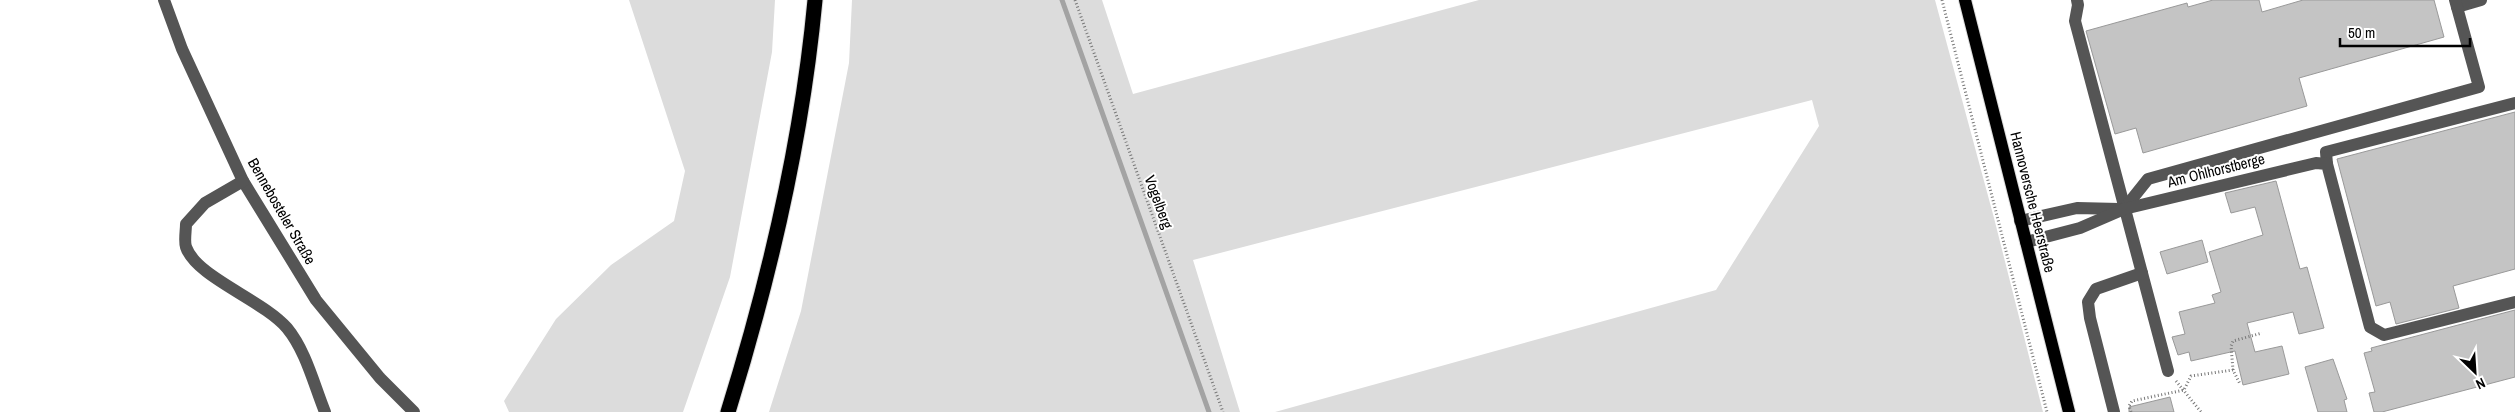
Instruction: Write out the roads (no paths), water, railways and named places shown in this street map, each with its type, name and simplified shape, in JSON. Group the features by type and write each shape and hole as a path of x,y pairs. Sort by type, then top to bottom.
{"highway":[{"path":"728,412 747,352 780,224 804,90 815,0"}],"main road":[{"name":"Hannoversche Heerstraße","path":"1965,0 2069,412"}],"street":[{"name":"Bennebosteler Straße","path":"164,0 182,49 243,181 316,300 380,378 414,412"},
{"path":"2076,0 2078,5 2075,20 2168,371"},
{"path":"2124,209 2148,179 2479,88 2456,4 2481,0"},
{"path":"2515,102 2326,152 2322,163 2370,327 2384,335 2515,302"},
{"name":"Am Ohlhorstberge","path":"2026,242 2080,228 2124,209 2322,163"},
{"path":"243,181 205,203 186,224 185,247 199,267 256,302 287,328 304,359 325,412"},
{"name":"Am Ohlhorstberge","path":"2020,221 2078,208 2124,209"},
{"path":"2114,412 2088,302 2096,289 2142,273"}],"waterway":[{"path":"1062,0 1209,412"}]}
